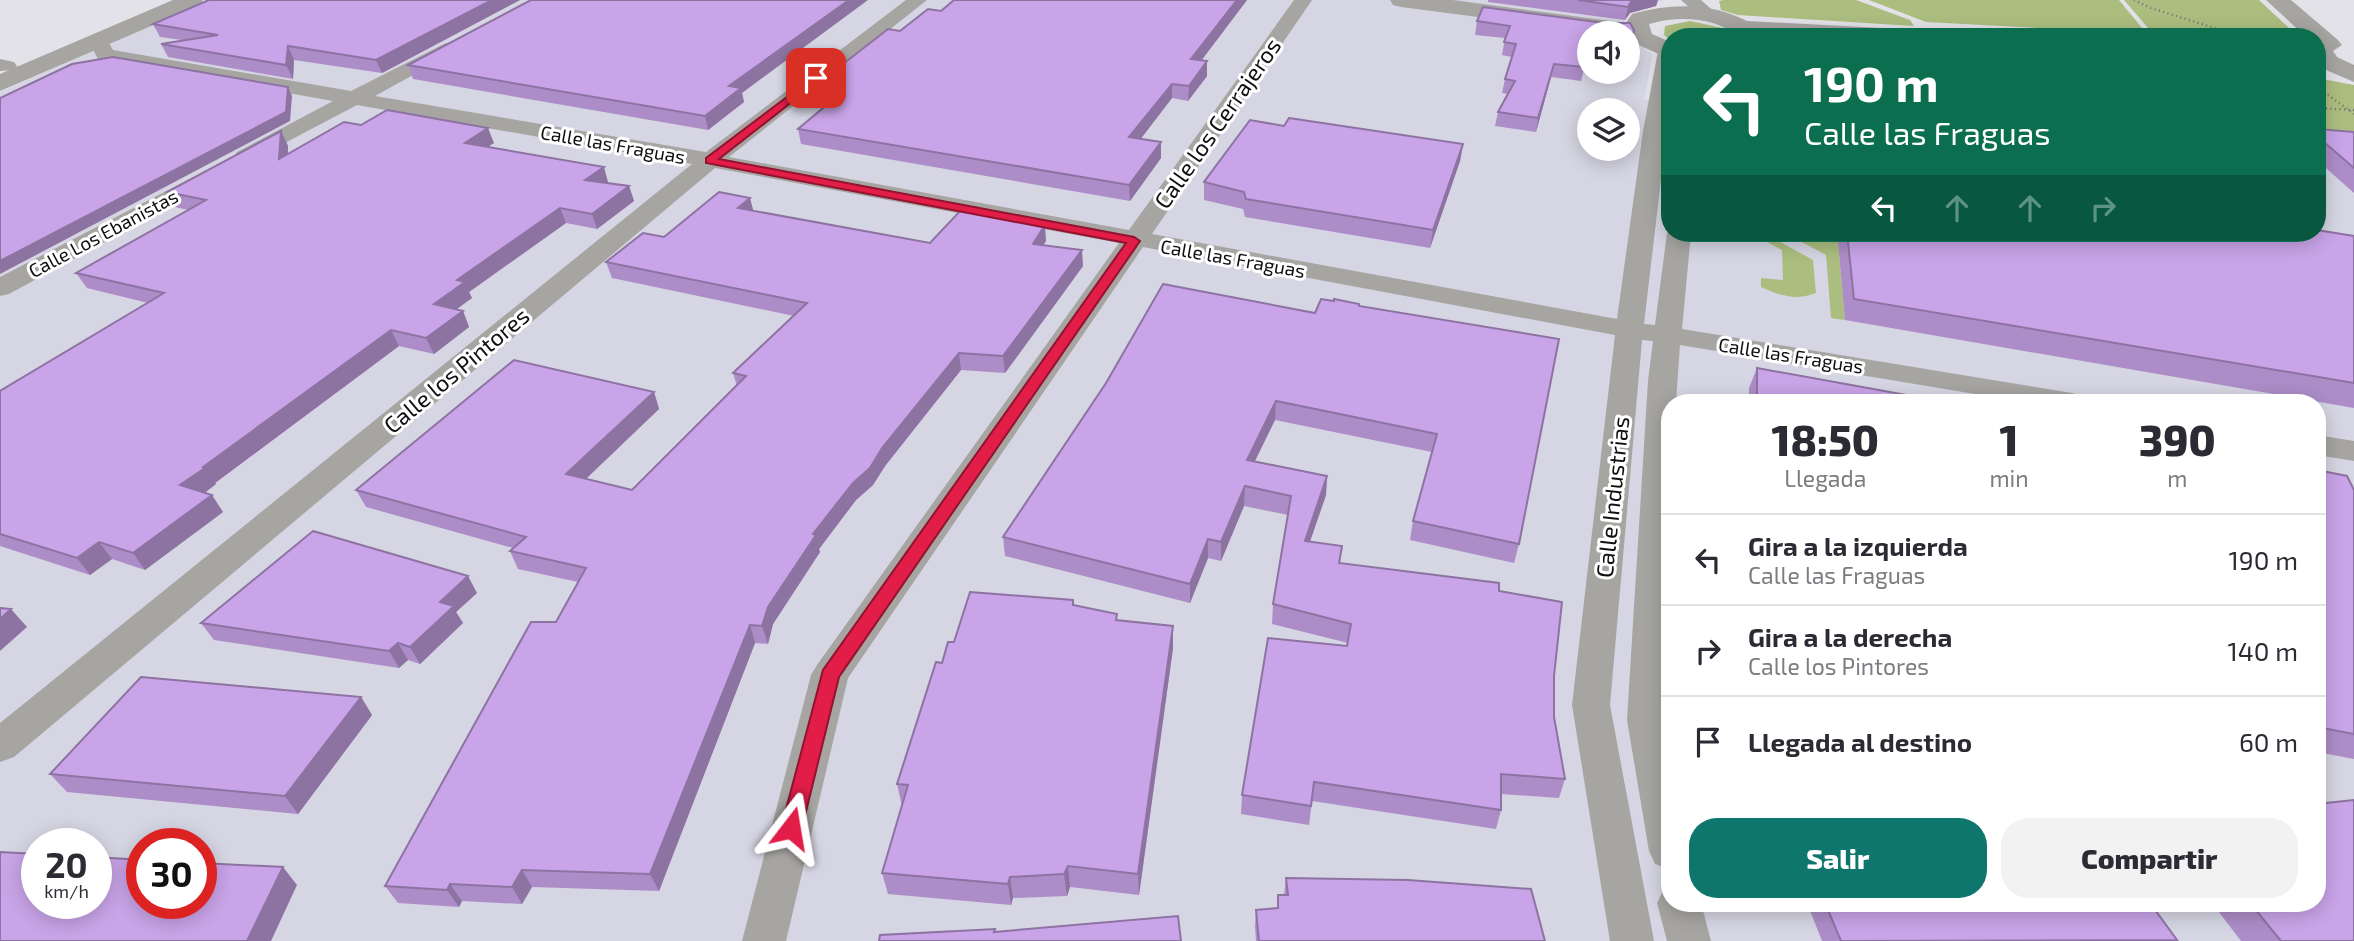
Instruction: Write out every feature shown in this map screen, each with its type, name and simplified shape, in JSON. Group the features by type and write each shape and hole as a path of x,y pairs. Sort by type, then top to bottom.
{"street":[{"path":"2,71 163,0"},
{"path":"2,71 101,47 192,0"},
{"name":"Calle los Pintores","path":"0,746 710,160 918,0"},
{"name":"Calle los Cerrajeros","path":"764,941 830,675 1303,0"},
{"path":"1401,0 1653,16 1709,15"},
{"path":"1475,0 1653,16"},
{"path":"1690,0 1709,15 1738,28"},
{"path":"2277,0 2308,28"},
{"path":"2297,0 2316,28"},
{"path":"1653,16 1642,38 1661,47"},
{"name":"Calle Los Ebanistas","path":"0,288 471,37"},
{"name":"Calle las Fraguas","path":"101,47 352,99 710,160 1134,241 1630,330 1752,347 2025,394"},
{"path":"2330,48 2351,74"},
{"name":"Calle Industrias","path":"1633,941 1591,705 1630,330 1661,94"},
{"name":"Calle Industrias","path":"1661,394 1678,242"},
{"name":"Calle Industrias","path":"1661,402 1646,720 1661,802"},
{"path":"2326,447 2354,452"},
{"path":"1681,912 1689,941"}],"path":[{"path":"2134,0 2214,28"},
{"path":"2326,94 2345,109"},
{"path":"2326,108 2354,112"}],"shaded area":[{"path":"204,0 1665,0 1626,12 1624,21 1577,21 1577,84 1640,84 1640,46 1653,54 1644,100 1661,102 1661,242 2326,242 2326,138 2354,140 2354,941 0,941 0,92"}],"green space":[{"path":"1856,0 1910,20 1914,26 1738,15 1721,10 1719,1"},
{"path":"1869,0 2119,0 2142,28 2036,28 1926,22"},
{"path":"2124,0 2259,0 2289,28 2148,28"},
{"path":"1690,21 1723,28 1665,28"},
{"path":"2326,80 2354,85 2354,138 2326,136"},
{"path":"1767,242 1780,242 1813,260 1816,293 1801,297 1788,296 1761,287 1761,278 1783,280 1782,250"},
{"path":"1802,242 1838,242 1845,320 1831,318 1826,255"}],"building":[{"path":"209,0 492,0 376,60 288,46 286,65 161,44 218,35 153,24"},
{"path":"531,0 849,0 729,86 741,88 705,116 408,65"},
{"path":"954,0 1237,0 1191,59 1207,61 1189,86 1172,84 1129,137 1161,142 1129,185 798,129 841,93 811,89 888,29 900,31 928,9 941,11"},
{"path":"1578,0 1632,0 1628,7"},
{"path":"1483,7 1589,21 1577,21 1577,66 1554,64 1538,118 1498,112 1515,81 1505,79 1516,44 1504,42 1510,26 1477,21"},
{"path":"113,57 288,87 286,112 0,261 0,98 72,64"},
{"path":"387,110 488,128 465,143 604,167 585,180 629,186 592,214 560,208 457,280 465,282 434,304 463,311 426,338 391,330 203,467 205,468 180,485 212,495 133,553 99,542 77,558 0,534 0,391 164,293 76,273 206,200 167,192 281,131 279,159 344,122 361,125"},
{"path":"1289,118 1463,144 1433,230 1246,199 1244,192 1204,182 1250,120 1284,126"},
{"path":"2326,130 2354,132 2354,168 2326,144"},
{"path":"719,192 750,198 738,208 930,243 961,210 1045,225 1033,244 1082,250 1003,356 959,353 882,448 870,468 853,483 813,534 816,535 768,607 762,626 750,625 650,874 522,870 512,887 450,884 447,890 385,886 531,622 556,622 586,568 510,551 526,537 356,490 514,360 654,392 566,474 632,490 746,376 733,373 807,303 606,262 643,233 664,237"},
{"path":"2326,231 2354,236 2354,383 1854,299 1848,242 2326,242"},
{"path":"1163,284 1315,313 1321,299 1334,299 1359,306 1559,339 1519,544 1413,521 1437,434 1276,401 1247,460 1327,476 1305,541 1342,546 1339,563 1499,583 1499,591 1562,602 1554,676 1554,717 1565,779 1501,774 1501,810 1314,782 1311,806 1242,795 1268,638 1347,646 1351,624 1273,604 1291,496 1245,486 1221,542 1208,539 1190,584 1003,537 1106,383"},
{"path":"1757,368 1901,394 1757,394"},
{"path":"2326,472 2347,476 2354,490 2354,734 2326,729"},
{"path":"313,531 468,576 440,602 454,606 410,647 398,643 389,651 201,623"},
{"path":"970,592 1073,600 1073,605 1117,614 1116,620 1173,626 1138,874 1068,866 1064,874 1010,877 1008,884 882,873 908,785 897,784 936,662 942,663 948,642 954,642"},
{"path":"0,608 11,609 0,619"},
{"path":"141,677 361,697 285,796 50,774"},
{"path":"2354,800 2354,941 2281,941 2257,912 2326,912 2326,803"},
{"path":"0,852 21,853 21,919 112,919 112,858 126,859 126,919 217,919 217,864 283,867 247,941 0,941"},
{"path":"1286,878 1408,880 1531,889 1545,941 1259,941 1256,910 1278,908 1278,895 1288,895"},
{"path":"1829,912 2157,912 2177,940 1841,941"},
{"path":"1178,916 1181,941 879,941 880,935 995,929 994,932"}],"route":[{"path":"791,828 830,675 1134,241 710,160 816,78"}]}
